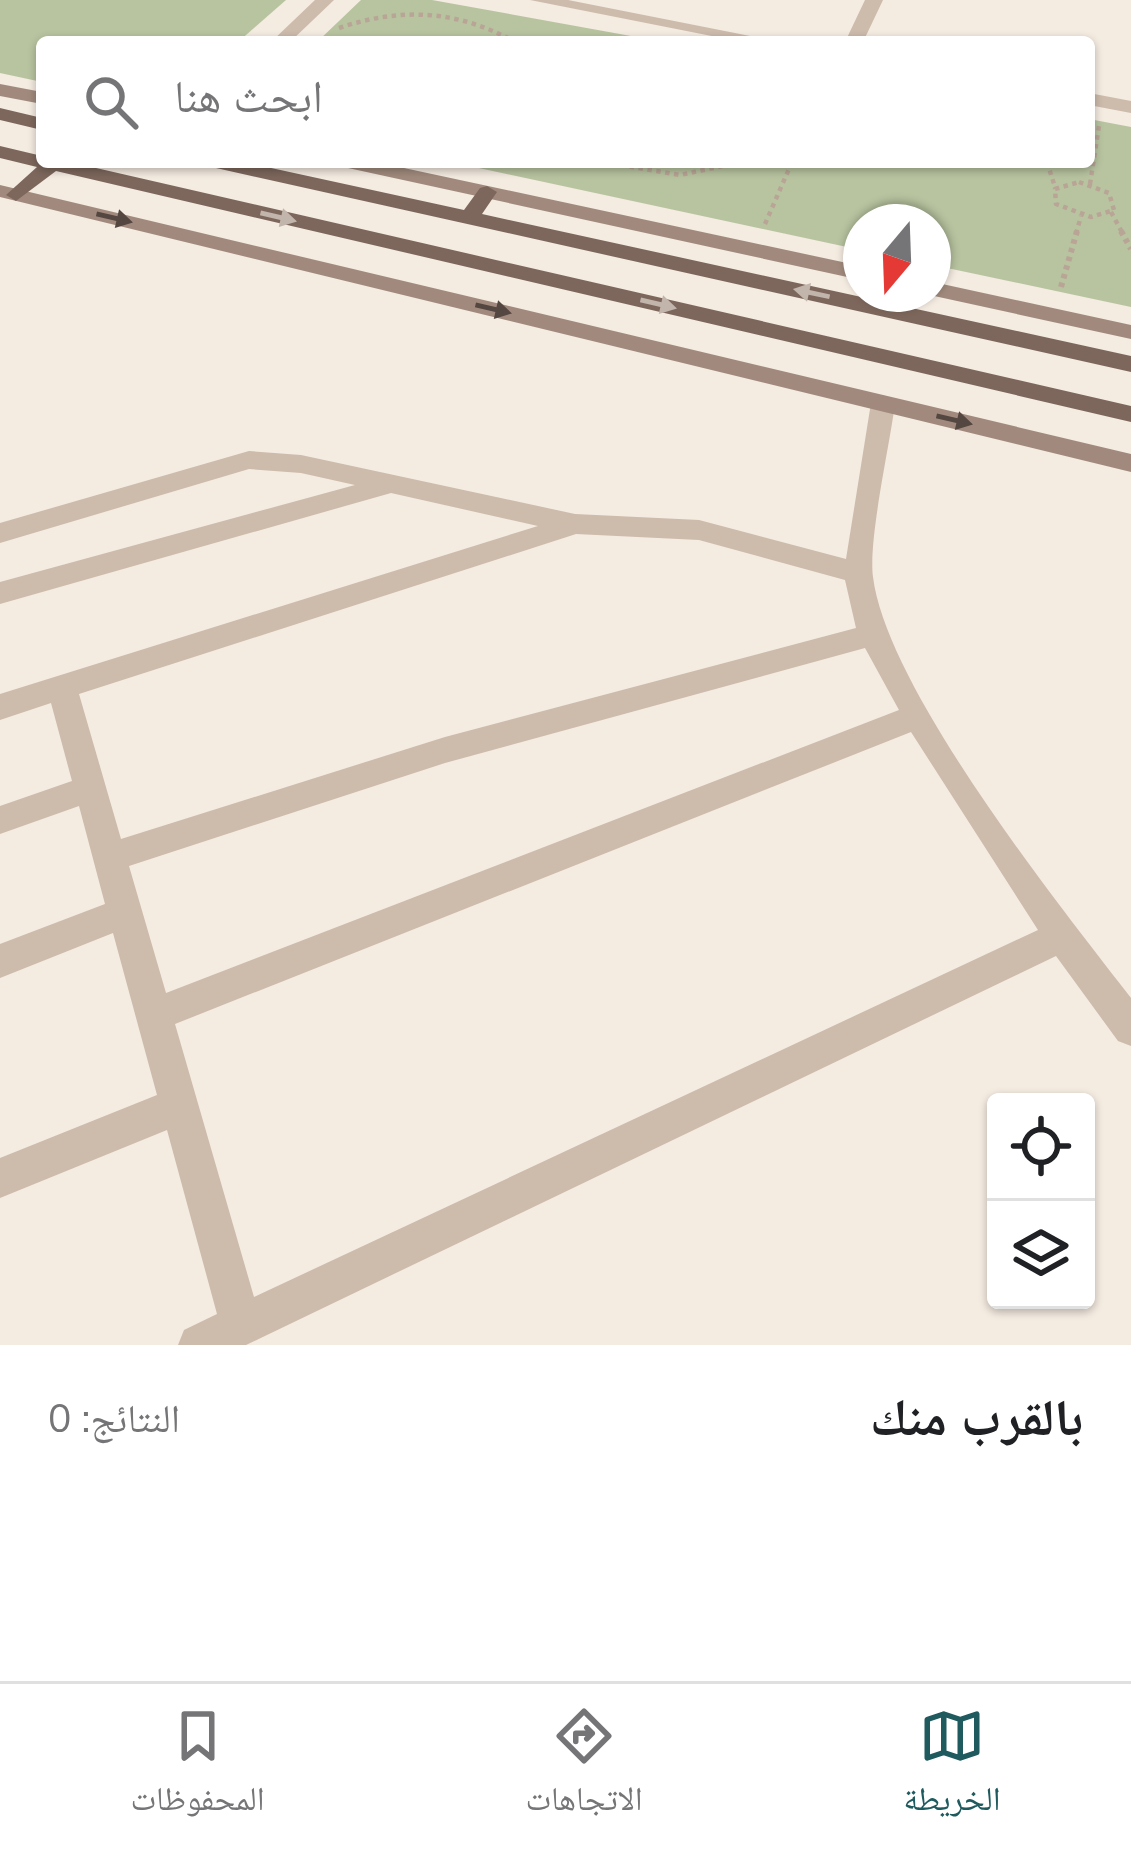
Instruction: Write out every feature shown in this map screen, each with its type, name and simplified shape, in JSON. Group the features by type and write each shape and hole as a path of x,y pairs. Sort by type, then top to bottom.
{"main road":[{"path":"0,114 36,123"},
{"path":"0,152 36,160"},
{"path":"5,198 46,168"},
{"path":"69,168 1131,414"},
{"path":"243,168 1131,364"},
{"path":"469,218 487,192"}],"street":[{"path":"287,36 326,0"},
{"path":"539,0 739,36"},
{"path":"857,36 874,0"},
{"path":"0,90 36,97"},
{"path":"1095,100 1131,107"},
{"path":"376,168 843,269"},
{"path":"5,198 1131,463"},
{"path":"951,293 1131,332"},
{"path":"883,403 858,573 872,634 915,717 1062,936 1131,1028"},
{"path":"0,533 249,460 301,464 575,524 699,530 858,573"},
{"path":"0,593 387,485"},
{"path":"0,707 575,524"},
{"path":"110,856 445,750 872,634"},
{"path":"62,688 242,1324"},
{"path":"154,1015 915,717"},
{"path":"0,820 91,788"},
{"path":"0,961 125,912"},
{"path":"199,1345 1062,936"},
{"path":"0,1178 180,1106"}],"path":[{"path":"340,28 384,16 432,14 490,25 506,36"},
{"path":"1095,152 1099,126"},
{"path":"636,168 680,176 715,168"},
{"path":"765,219 789,168"},
{"path":"1049,168 1056,204 1081,216 1111,212"},
{"path":"1090,184 1092,168"},
{"path":"1055,189 1069,183 1090,184 1114,198 1111,212 1131,249"},
{"path":"1064,288 1081,216"}],"green space":[{"path":"0,0 286,0 245,36 36,36 36,81 0,73"},
{"path":"361,0 432,0 631,36 323,36"},
{"path":"1095,120 1131,127 1131,307 951,269 951,204 843,204 843,246 479,168 1095,168"}]}
